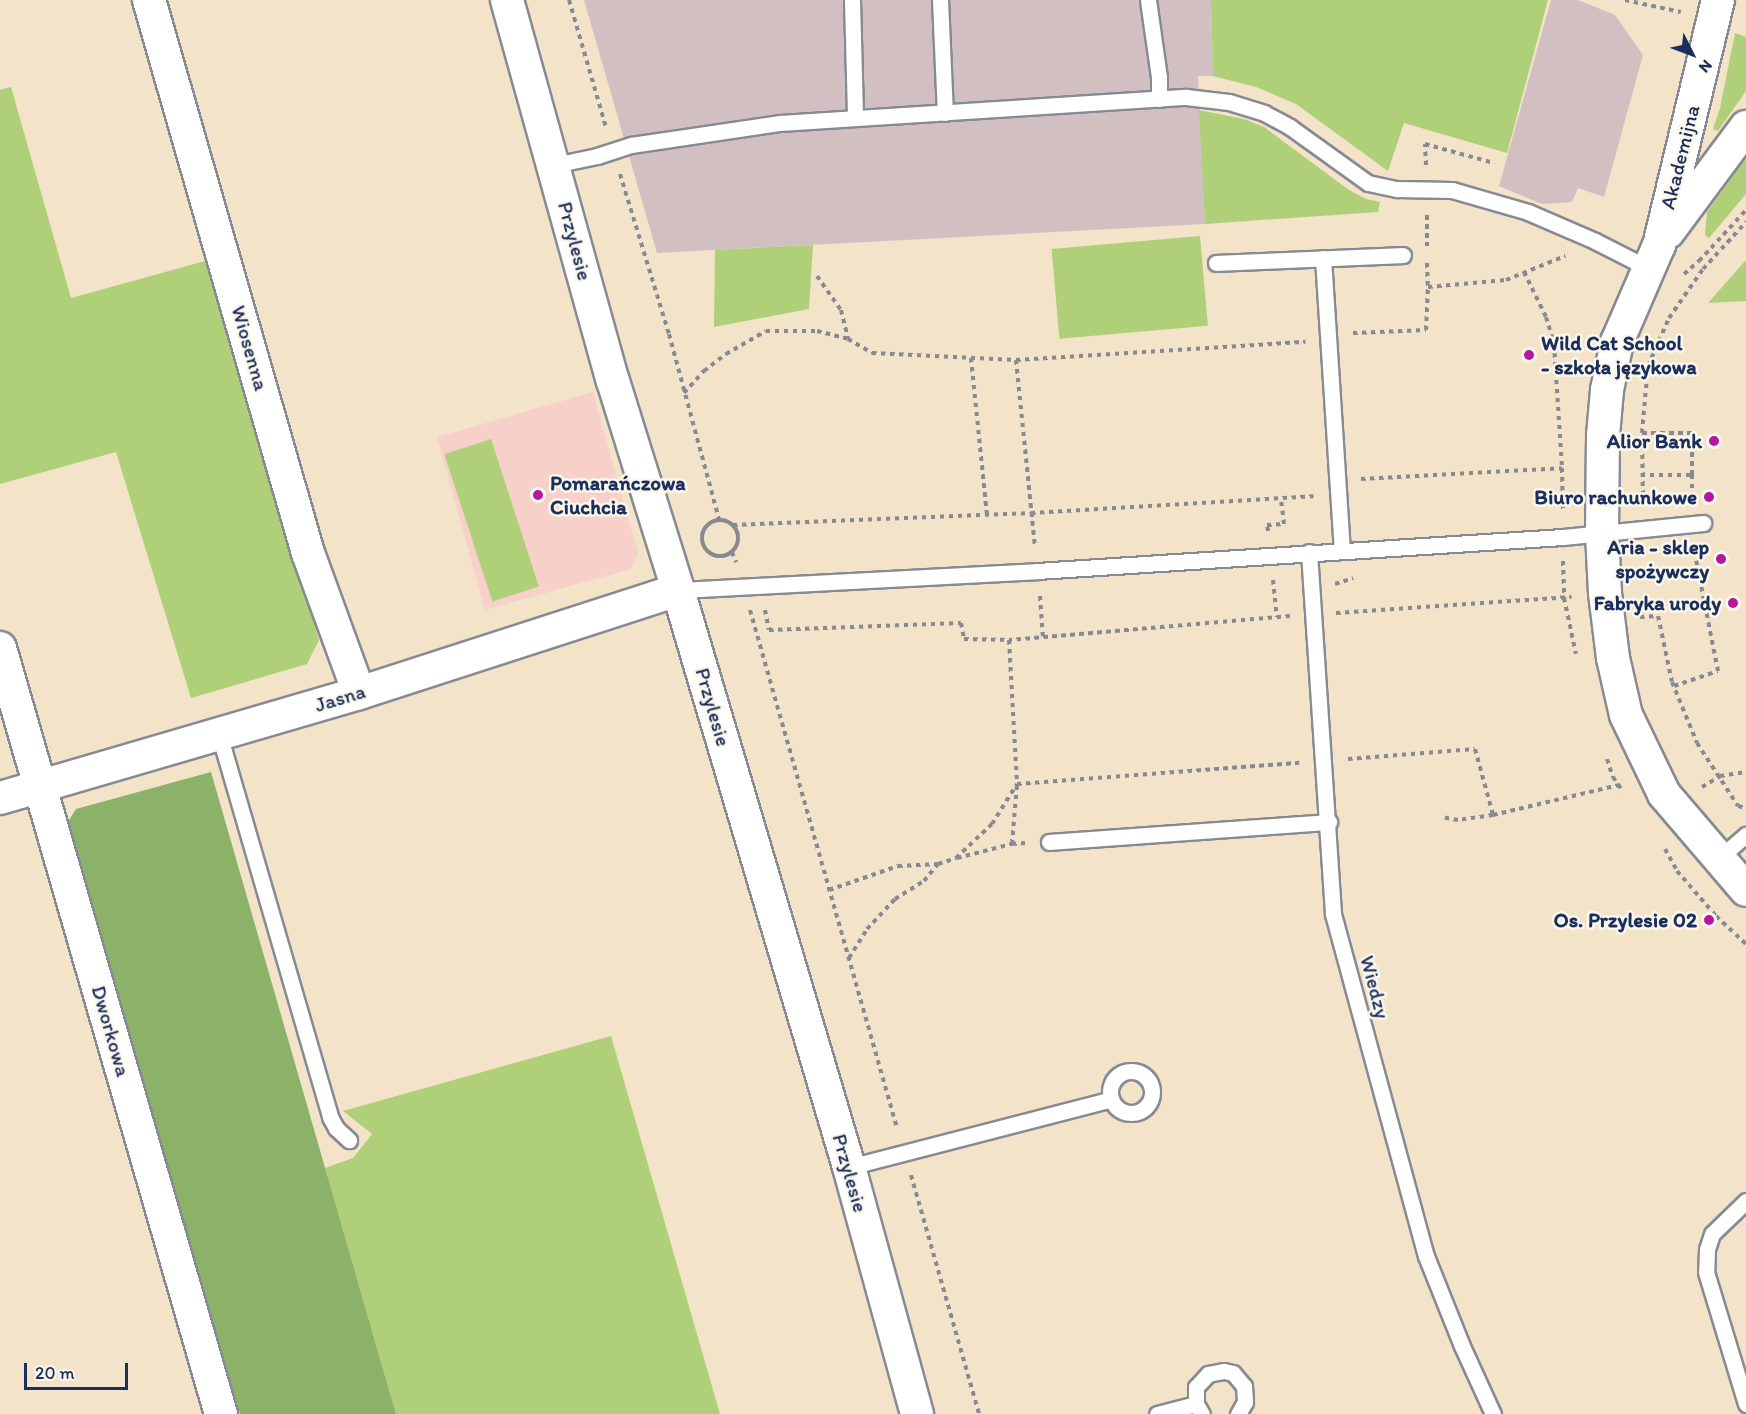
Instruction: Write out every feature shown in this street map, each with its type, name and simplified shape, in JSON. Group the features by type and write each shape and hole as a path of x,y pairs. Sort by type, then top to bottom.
{"street":[{"name":"Wiosenna","path":"149,0 309,553 359,693"},
{"name":"Przylesie","path":"507,0 613,381 678,590 849,1167 917,1414"},
{"name":"Akademijna","path":"1716,10 1654,256 1617,342 1607,390 1603,436 1602,534 1605,593 1618,687 1626,715 1664,794 1746,890"},
{"name":"Akademijna","path":"1654,256 1746,127"},
{"name":"Jasna","path":"0,798 359,693 678,590"},
{"name":"Dworkowa","path":"0,648 221,1414"}],"lane":[{"path":"852,0 855,118"},
{"path":"940,0 945,113"},
{"path":"1148,0 1160,76 1159,99"},
{"path":"554,165 631,145 780,123 1186,97 1228,102 1264,113 1290,127 1368,183 1396,189 1452,190 1528,212 1595,241 1654,256"},
{"path":"1216,263 1403,255"},
{"path":"1323,258 1342,550"},
{"path":"678,590 1563,537 1703,523"},
{"name":"Wiedzy","path":"1309,552 1329,822 1333,914 1426,1256 1462,1346 1493,1414"},
{"path":"219,734 330,1117 336,1128 349,1140"},
{"path":"1049,842 1329,822"},
{"path":"1718,859 1746,835"},
{"path":"849,1167 1111,1099"},
{"path":"1746,1201 1712,1234 1707,1248 1706,1272 1746,1404"},
{"path":"1157,1414 1199,1409 1196,1387 1200,1379 1216,1371 1233,1373 1244,1386 1245,1402 1238,1414"}],"path":[{"path":"569,0 719,519"},
{"path":"1624,0 1716,10"},
{"path":"684,393 704,371 726,354 766,331 817,331 848,339 872,353 1016,360 1304,343 1328,334 1426,330 1428,287 1425,144 1494,163"},
{"path":"1646,530 1641,475 1648,366 1669,318 1703,269 1746,222"},
{"path":"1428,287 1506,279 1595,241"},
{"path":"763,602 769,630 961,623 964,639 1009,640 1314,614 1563,598 1562,468 1554,344 1546,317 1524,273"},
{"path":"817,276 841,310 848,339"},
{"path":"1304,343 1304,355"},
{"path":"971,357 987,515"},
{"path":"1016,360 1031,513"},
{"path":"1641,475 1692,475 1692,433 1642,433"},
{"path":"1358,479 1562,468"},
{"path":"719,519 734,525 1031,513 1313,497 1312,485"},
{"path":"719,519 706,526 702,539 703,545 713,555 719,556 732,552"},
{"path":"734,525 739,538 732,552 744,587"},
{"path":"1674,686 1718,671 1693,544"},
{"path":"1605,593 1631,590 1636,616 1658,616 1674,686 1697,743 1738,806 1746,808"},
{"path":"756,604 748,605 979,1414"},
{"path":"1009,640 1017,784 1012,844"},
{"path":"1017,784 1475,749 1493,815"},
{"path":"1679,812 1700,788 1717,777 1746,772"},
{"path":"956,858 992,824 1017,784"},
{"path":"1441,817 1458,820 1493,815 1618,785"},
{"path":"829,890 898,866 938,864 1012,844 1049,842"},
{"path":"849,958 867,929 895,899 924,881 938,864"}],"shaded area":[{"path":"584,0 1211,0 1213,76 1198,76 1205,224 657,253"},
{"path":"1551,0 1578,0 1615,15 1643,55 1604,197 1578,188 1572,202 1542,204 1499,186"},
{"name":"Pomarańczowa Ciuchcia","path":"593,392 638,553 631,569 485,610 437,437"}],"green space":[{"path":"1211,0 1548,0 1507,153 1404,123 1388,171 1296,104 1256,87 1213,76"},
{"path":"1735,33 1746,37 1746,91 1718,131 1713,129 1720,108"},
{"path":"11,87 71,298 205,261 319,640 307,664 191,698 116,452 0,484 0,90"},
{"path":"1199,110 1244,119 1264,127 1349,190 1366,199 1380,202 1378,212 1205,224"},
{"path":"1746,158 1746,194 1709,238 1705,235 1707,212"},
{"path":"1200,236 1208,326 1059,339 1052,249"},
{"path":"813,245 809,309 714,327 715,250"},
{"path":"1746,260 1746,301 1708,303"},
{"path":"491,439 539,586 492,602 444,454"},
{"path":"211,772 396,1414 240,1414 66,825 76,809"},
{"path":"611,1036 720,1414 396,1414 325,1168 353,1158 372,1134 343,1111"}],"place":[{"name":"Wild Cat School - szkoła językowa","path":"1529,355"},
{"name":"Alior Bank","path":"1714,441"},
{"name":"Pomarańczowa Ciuchcia","path":"538,495"},
{"name":"Biuro rachunkowe","path":"1709,497"},
{"name":"Aria - sklep spożywczy","path":"1721,559"},
{"name":"Fabryka urody","path":"1733,603"},
{"name":"Os. Przylesie 02","path":"1709,920"}]}
